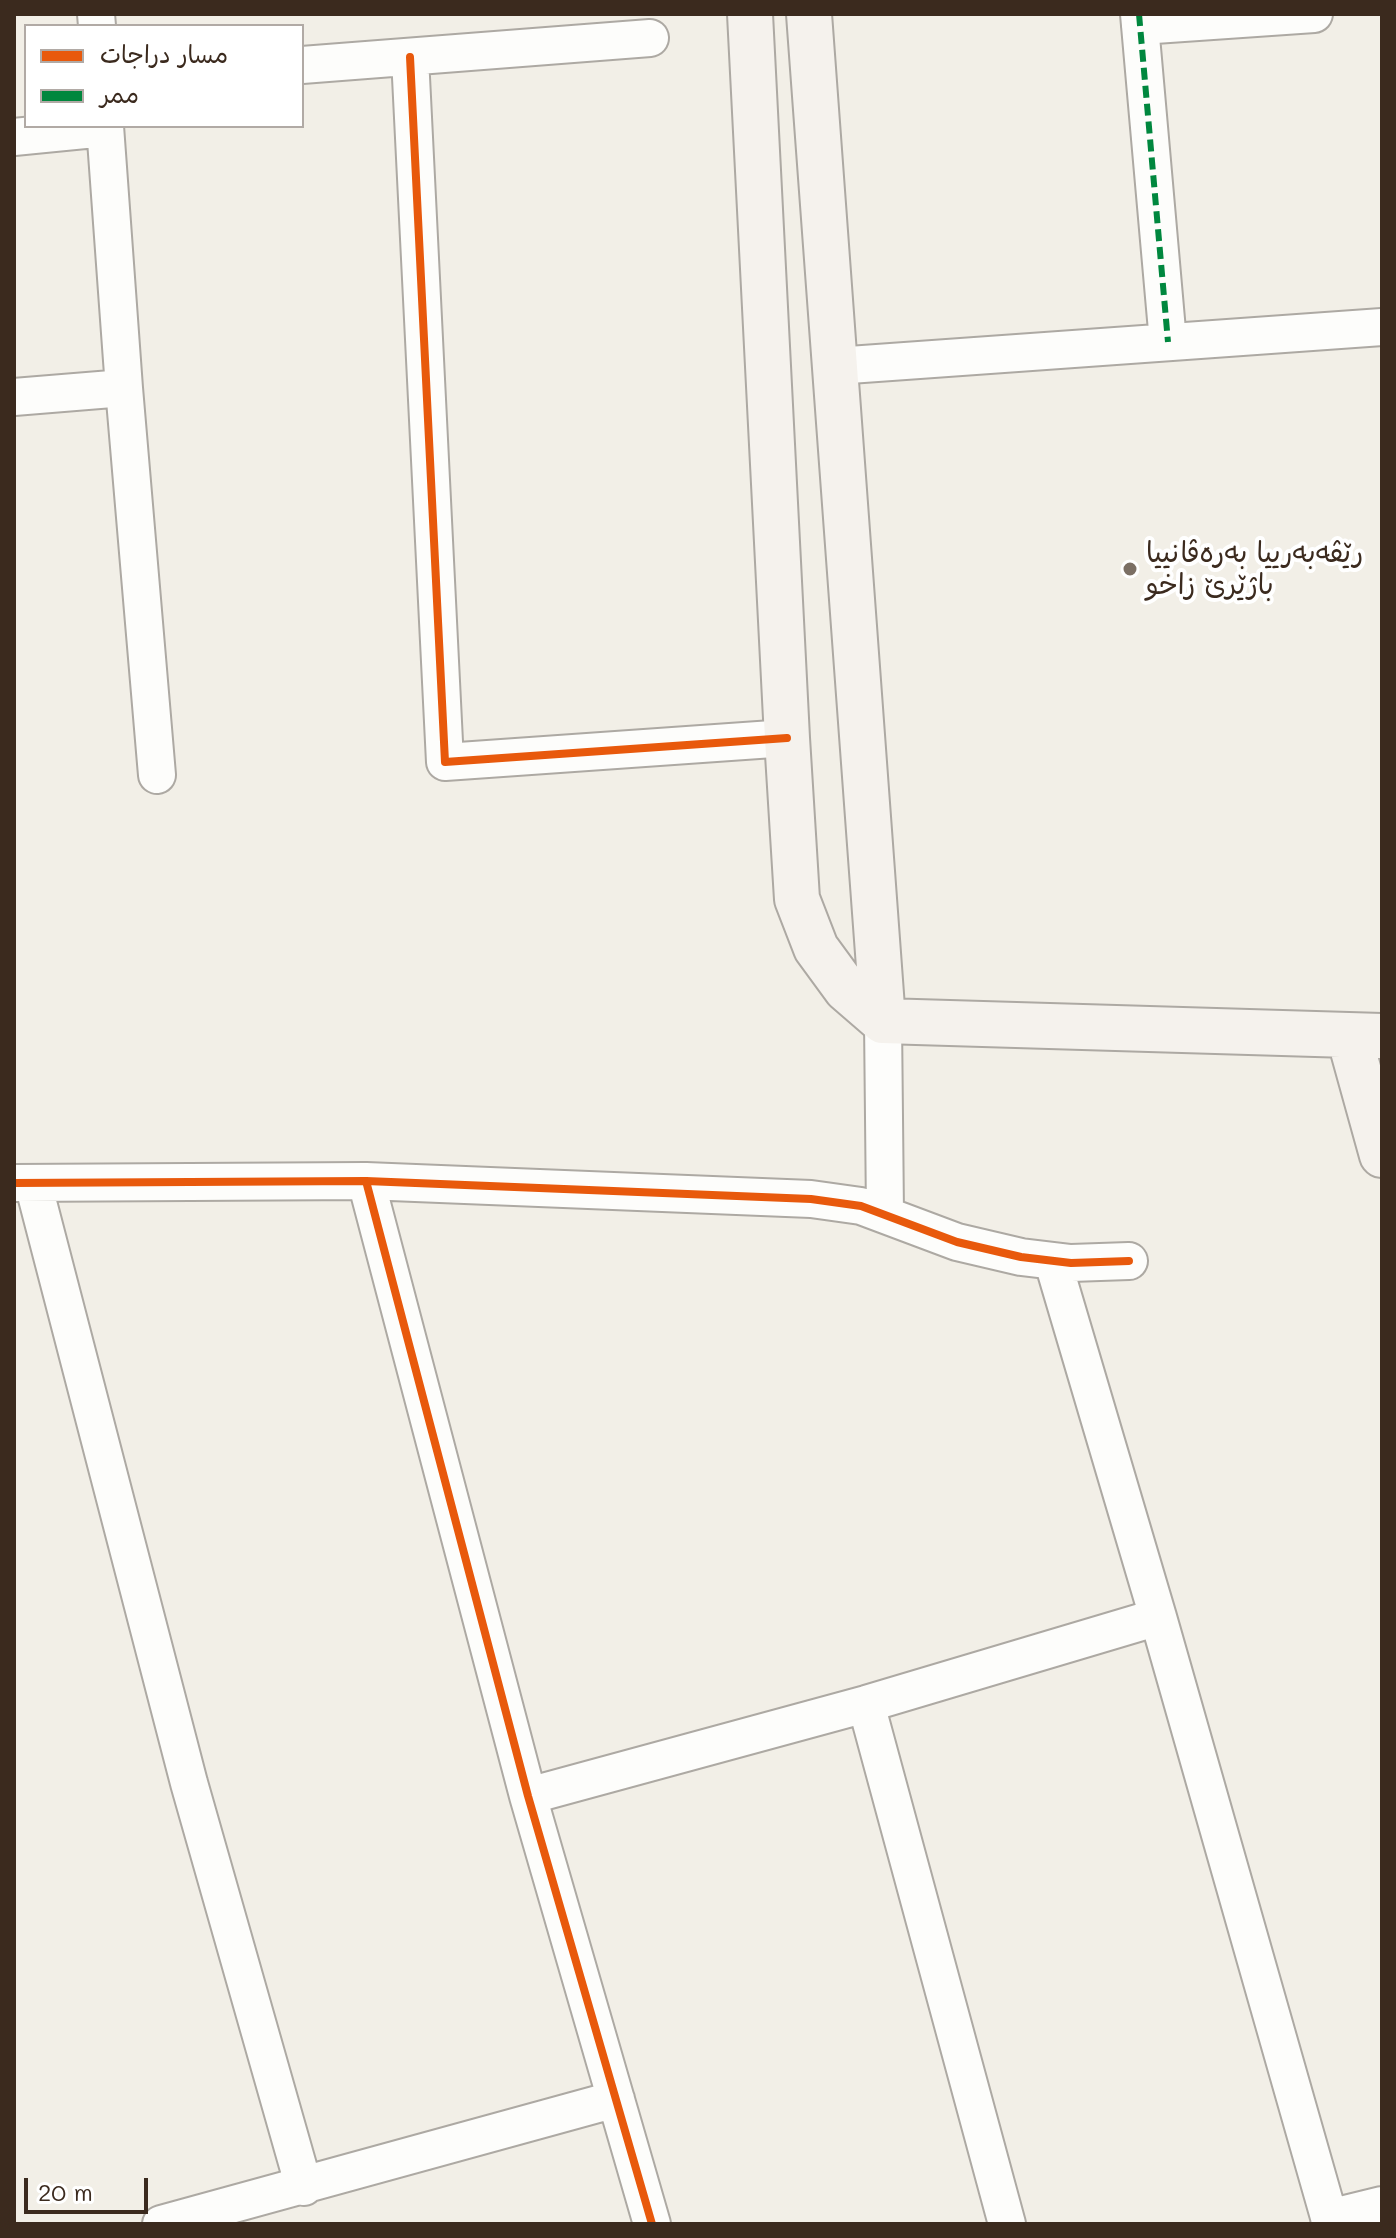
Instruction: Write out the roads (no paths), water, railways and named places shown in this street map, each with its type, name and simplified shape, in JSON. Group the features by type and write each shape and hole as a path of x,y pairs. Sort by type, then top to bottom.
{"main road":[{"path":"750,14 797,899 805,924 830,970 864,1007 883,1021 1365,1036 1382,1155"},
{"path":"809,14 883,1021"}],"street":[{"path":"1168,342 1140,20 1314,14"},
{"path":"304,65 650,38"},
{"path":"410,57 445,762 787,738"},
{"path":"14,137 96,128"},
{"path":"105,128 157,775"},
{"path":"835,366 1382,327"},
{"path":"14,397 124,388"},
{"path":"883,1021 885,1214"},
{"path":"366,1181 528,1796 652,2224"},
{"path":"304,2187 24,1183 366,1181 811,1199 861,1206 957,1242 999,1253 1053,1262 1129,1261"},
{"path":"1053,1262 1330,2221 1382,2205"},
{"path":"528,1796 866,1704 1158,1617"},
{"path":"866,1704 1007,2224"},
{"path":"161,2224 616,2099"}],"place":[{"name":"رێڤەبەرییا بەرەڤانییا باژێرێ زاخو","path":"1130,569"}]}
